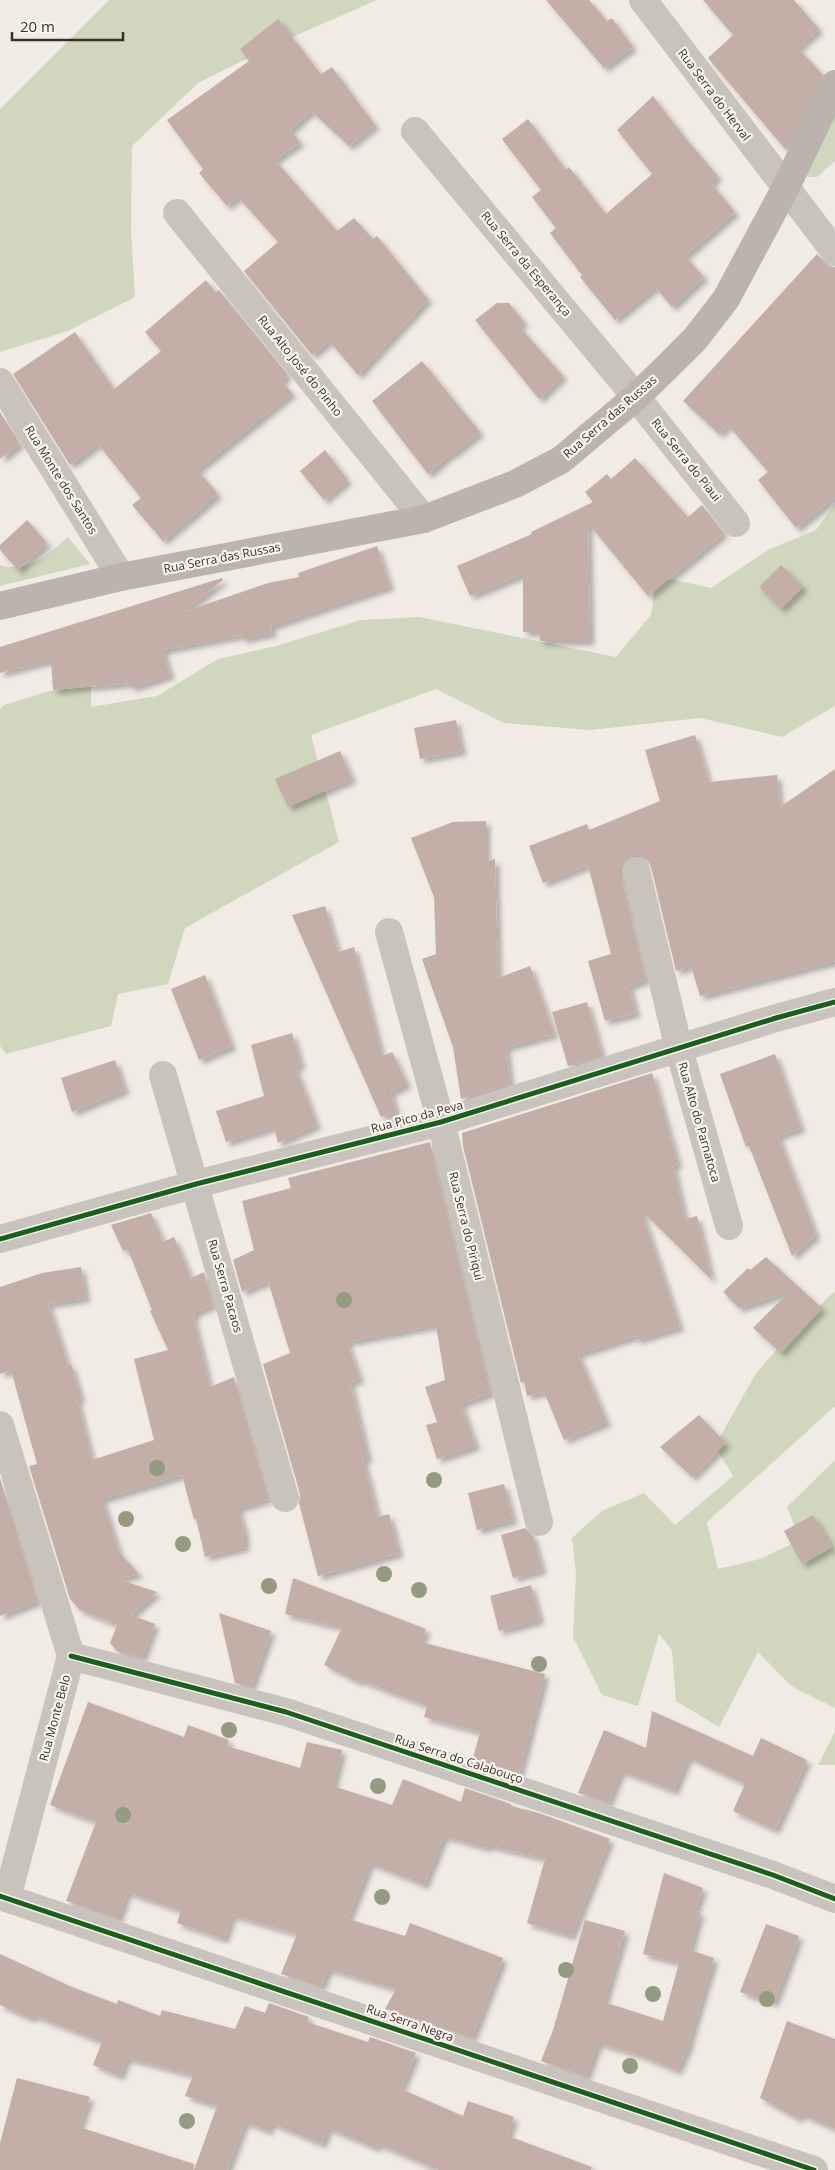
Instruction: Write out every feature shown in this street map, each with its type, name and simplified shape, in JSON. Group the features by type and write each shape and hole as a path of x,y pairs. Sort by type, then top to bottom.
{"main road":[{"name":"Rua Serra das Russas","path":"0,606 121,577 424,519 515,484 561,460 636,397 695,339 726,299 785,189 835,84"}],"street":[{"name":"Rua Serra do Herval","path":"643,0 785,189 835,252"},
{"name":"Rua Serra da Esperança","path":"415,131 636,397"},
{"name":"Rua Alto José do Pinho","path":"177,213 424,519"},
{"name":"Rua Monte dos Santos","path":"0,382 121,577"},
{"name":"Rua Serra do Piaui","path":"636,397 736,523"},
{"name":"Rua Alto do Parnatoca","path":"636,872 678,1049 729,1226"},
{"name":"Rua Serra do Piriqui","path":"389,932 441,1122 539,1522"},
{"name":"Rua Pico da Peva","path":"0,1239 196,1184 441,1122 835,1002"},
{"name":"Rua Serra Pacaos","path":"164,1075 285,1498"},
{"path":"0,1425 71,1656"},
{"name":"Rua Monte Belo","path":"4,1897 71,1656"},
{"name":"Rua Serra do Calabouço","path":"71,1656 286,1712 773,1875 835,1899"},
{"name":"Rua Serra Negra","path":"4,1897 814,2170"}],"green space":[{"path":"109,0 377,0 281,42 198,83 132,146 131,230 135,297 68,331 0,352 0,109"},
{"path":"835,89 835,161 817,177 793,177"},
{"path":"835,504 835,706 782,737 700,718 590,730 504,723 436,689 311,735 339,842 185,928 168,984 118,994 111,1026 6,1054 0,1046 0,709 4,705 53,690 91,686 91,707 157,696 218,659 276,646 361,620 419,617 616,657 651,615 657,576 711,588 768,550 816,530"},
{"path":"68,537 90,564 0,586 0,565 20,567 29,565 45,556"},
{"path":"835,1291 835,1406 707,1522 718,1569 760,1559 800,1540 787,1507 835,1460 835,1708 791,1686 758,1652 719,1727 676,1701 672,1650 659,1634 638,1706 602,1695 573,1637 576,1574 572,1538 602,1511 644,1493 675,1525 733,1476 715,1446 756,1373 794,1330"},
{"path":"835,1732 835,1765 818,1765"}],"building":[{"path":"546,0 589,0 607,21 612,18 633,47 604,68"},
{"path":"703,0 794,0 819,29 798,48 823,75 786,150 708,58 733,35"},
{"path":"278,19 321,74 332,67 375,125 349,146 311,111 290,130 300,142 275,160 337,231 354,218 373,239 377,236 428,299 358,375 329,341 312,355 244,271 278,242 238,197 227,206 199,173 203,169 167,120 249,61 240,49"},
{"path":"653,96 686,139 718,176 711,183 735,212 685,256 704,277 672,307 655,287 615,320 580,277 582,275 550,233 556,228 532,197 541,190 502,139 528,119 566,170 569,167 606,214 652,174 617,130"},
{"path":"817,254 829,266 835,267 835,497 796,528 758,480 768,472 728,425 719,434 683,401"},
{"path":"206,280 216,293 219,290 288,375 281,381 292,393 197,470 218,494 163,541 132,505 141,498 98,444 70,465 13,374 75,332 114,389 161,351 145,332"},
{"path":"497,303 509,303 524,322 519,326 563,376 539,399 475,320"},
{"path":"422,361 480,432 428,474 372,401"},
{"path":"0,412 20,444 0,459"},
{"path":"325,450 348,480 324,500 300,471"},
{"path":"635,458 688,517 702,505 724,533 648,596 588,523 590,641 540,641 539,632 523,632 523,574 470,596 457,566 532,534 531,532 593,502 585,492 607,474 611,479"},
{"path":"27,520 47,543 18,570 0,550 0,545"},
{"path":"377,546 390,586 271,626 272,633 242,639 241,635 163,650 170,675 131,688 130,683 53,690 51,660 0,673 0,647 222,578 223,580 183,612 268,583 299,577 298,573"},
{"path":"781,565 803,587 781,609 759,587"},
{"path":"456,720 462,751 420,759 414,728"},
{"path":"695,735 709,782 777,775 780,807 835,769 835,961 700,996 691,966 676,971 651,867 648,861 641,856 632,856 626,859 621,866 621,875 646,980 629,986 636,1013 605,1021 588,961 611,954 588,865 543,883 529,846 587,824 589,830 660,801 645,750"},
{"path":"340,751 352,779 288,807 275,779"},
{"path":"486,821 486,862 495,859 498,978 530,966 554,1034 506,1047 510,1084 461,1099 453,1047 422,959 436,954 434,897 411,838 453,822"},
{"path":"325,906 338,952 354,947 382,1056 392,1052 407,1084 391,1092 396,1112 381,1117 292,915"},
{"path":"205,975 232,1046 199,1060 171,989"},
{"path":"587,1002 602,1056 568,1066 552,1012"},
{"path":"292,1033 301,1065 295,1067 317,1125 278,1143 274,1127 226,1142 216,1111 264,1096 251,1045"},
{"path":"775,1054 801,1128 778,1136 816,1235 792,1256 749,1146 746,1147 720,1074"},
{"path":"115,1060 125,1090 72,1112 61,1078"},
{"path":"652,1073 678,1164 673,1165 685,1219 697,1216 712,1280 641,1210 680,1327 636,1340 635,1336 578,1354 607,1422 564,1440 544,1392 527,1396 524,1382 521,1383 463,1146 462,1133"},
{"path":"430,1142 491,1393 461,1404 476,1446 437,1459 426,1425 437,1422 425,1387 445,1380 436,1325 347,1342 360,1379 350,1382 368,1458 363,1460 378,1517 389,1514 399,1553 318,1576 299,1503 300,1494 263,1364 290,1353 268,1281 242,1292 233,1260 254,1250 242,1201 291,1188 288,1178"},
{"path":"151,1213 163,1242 174,1237 191,1278 204,1272 213,1305 194,1313 195,1316 193,1317 210,1387 234,1377 269,1499 238,1508 245,1534 245,1547 205,1557 196,1519 194,1520 182,1475 102,1499 119,1552 139,1574 118,1579 157,1592 131,1615 155,1624 142,1658 118,1652 110,1643 117,1625 80,1610 70,1599 29,1466 37,1464 11,1370 0,1374 0,1287 42,1273 81,1267 86,1298 48,1304 68,1365 71,1364 81,1398 77,1399 92,1460 154,1440 134,1359 168,1350 150,1311 152,1310 128,1250 123,1251 111,1225"},
{"path":"766,1257 822,1308 781,1353 753,1328 789,1292 739,1308 723,1292 748,1268 750,1270"},
{"path":"699,1415 726,1443 692,1477 660,1447"},
{"path":"0,1478 38,1601 0,1616"},
{"path":"504,1484 513,1520 477,1530 468,1493"},
{"path":"813,1515 832,1547 802,1564 784,1531"},
{"path":"525,1528 533,1536 542,1570 513,1578 501,1535"},
{"path":"293,1578 426,1629 421,1642 545,1674 519,1774 473,1758 480,1732 424,1717 427,1706 359,1680 358,1682 324,1665 342,1628 285,1614"},
{"path":"531,1585 540,1620 499,1631 490,1596"},
{"path":"219,1613 271,1631 251,1687 235,1683"},
{"path":"88,1702 184,1737 188,1725 229,1740 227,1746 300,1768 307,1742 342,1750 333,1786 392,1805 403,1779 461,1802 465,1788 511,1804 511,1806 539,1813 610,1839 571,1936 527,1923 545,1859 488,1845 487,1848 444,1836 424,1885 370,1863 348,1919 405,1936 410,1923 503,1958 472,2038 385,2009 396,1989 328,1969 321,1987 281,1974 297,1934 232,1915 224,1939 177,1923 181,1911 127,1892 118,1919 66,1901 96,1822 50,1805"},
{"path":"652,1711 753,1756 761,1738 807,1760 775,1830 733,1811 745,1784 688,1757 674,1791 621,1771 608,1803 578,1793 604,1730 646,1748"},
{"path":"664,1873 703,1888 695,1911 700,1912 690,1950 714,1958 690,2042 677,2071 642,2056 598,2043 586,2077 541,2061 553,2030 585,1920 625,1931 604,2002 663,2021 679,1963 643,1954"},
{"path":"766,1924 799,1936 774,2003 740,1992"},
{"path":"0,1954 72,1987 117,2004 118,2000 160,2016 162,2010 235,2029 245,2006 265,2013 269,2003 309,2017 307,2022 368,2042 370,2037 416,2053 401,2089 463,2116 468,2101 514,2117 508,2136 592,2167 591,2170 439,2170 378,2144 376,2148 328,2128 322,2144 271,2123 268,2131 245,2122 227,2170 194,2170 217,2106 185,2096 193,2075 127,2058 120,2076 93,2065 102,2042 33,2015 32,2019 0,2005"},
{"path":"787,2021 835,2039 835,2129 801,2114 798,2119 760,2098"},
{"path":"17,2078 90,2097 79,2127 194,2164 193,2170 0,2170 0,2143"}],"cycle path":[{"path":"0,1239 196,1184 441,1122 776,1018 835,1002"},
{"path":"71,1656 286,1712 773,1875 835,1899"},
{"path":"0,1896 814,2170"}]}
